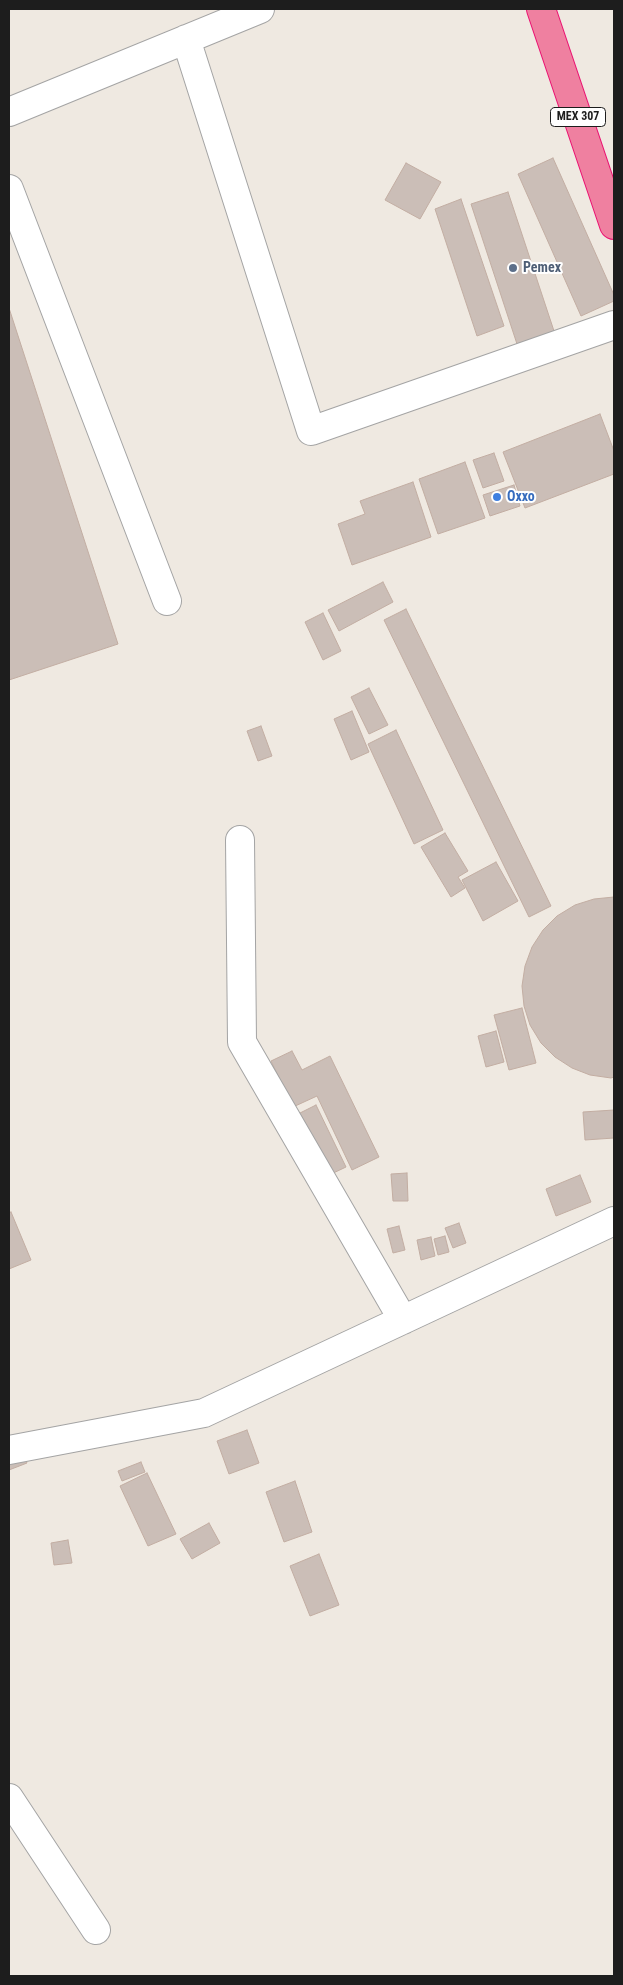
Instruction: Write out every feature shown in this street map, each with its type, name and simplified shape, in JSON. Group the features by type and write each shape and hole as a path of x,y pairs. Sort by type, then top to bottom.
{"highway":[{"name":"MEX 307","path":"541,9 614,225"}],"street":[{"path":"9,112 260,9"},
{"path":"186,39 310,431 614,325"},
{"path":"9,190 166,601"},
{"path":"240,840 242,1042 403,1320"},
{"path":"9,1450 204,1413 614,1221"},
{"path":"9,1798 96,1930"}],"building":[{"path":"553,158 614,295 614,301 581,316 518,174"},
{"path":"406,163 441,182 420,219 385,200"},
{"name":"Pemex","path":"508,192 554,331 517,344 471,204"},
{"path":"461,199 504,326 477,336 435,209"},
{"path":"9,308 118,644 9,680"},
{"path":"600,414 614,451 614,474 525,508 503,452"},
{"path":"494,453 504,481 483,488 473,460"},
{"path":"465,462 485,518 438,534 419,479"},
{"path":"413,482 431,537 352,565 338,524 365,514 360,501"},
{"path":"514,485 520,506 490,516 483,495"},
{"path":"383,582 393,602 339,631 328,610"},
{"path":"406,609 551,906 529,917 384,620"},
{"path":"323,613 341,651 323,660 305,622"},
{"path":"369,688 388,725 369,734 351,697"},
{"path":"352,711 369,752 351,760 334,719"},
{"path":"261,726 272,756 258,761 247,731"},
{"path":"396,730 443,830 414,844 368,744"},
{"path":"445,833 468,871 458,877 465,888 451,897 421,847"},
{"path":"496,862 518,901 483,921 462,880"},
{"path":"614,897 614,1077 611,1078 590,1075 572,1068 555,1057 541,1043 530,1025 524,1006 522,986 525,966 532,947 543,930 557,916 575,905 594,899"},
{"path":"522,1008 536,1063 509,1070 494,1015"},
{"path":"496,1031 504,1062 486,1067 478,1036"},
{"path":"292,1051 302,1070 330,1056 379,1157 352,1170 317,1096 293,1107 271,1061"},
{"path":"316,1105 346,1167 327,1176 298,1114"},
{"path":"614,1110 614,1138 585,1140 583,1112"},
{"path":"407,1173 408,1201 393,1201 391,1174"},
{"path":"580,1175 591,1202 556,1216 546,1189"},
{"path":"11,1212 31,1260 9,1269 9,1213"},
{"path":"459,1223 466,1243 453,1248 445,1228"},
{"path":"399,1226 405,1250 393,1253 387,1229"},
{"path":"445,1236 449,1252 438,1255 434,1239"},
{"path":"431,1237 435,1256 421,1260 417,1240"},
{"path":"247,1430 259,1463 229,1474 217,1441"},
{"path":"22,1452 27,1463 9,1470 9,1457"},
{"path":"141,1462 145,1472 122,1481 118,1471"},
{"path":"147,1473 176,1534 148,1546 120,1486"},
{"path":"295,1481 312,1532 284,1542 266,1492"},
{"path":"209,1523 220,1543 192,1559 180,1539"},
{"path":"68,1540 72,1563 54,1565 51,1543"},
{"path":"319,1554 339,1605 310,1616 290,1566"}],"place":[{"name":"Pemex","path":"513,268"},
{"name":"Oxxo","path":"497,497"}]}
